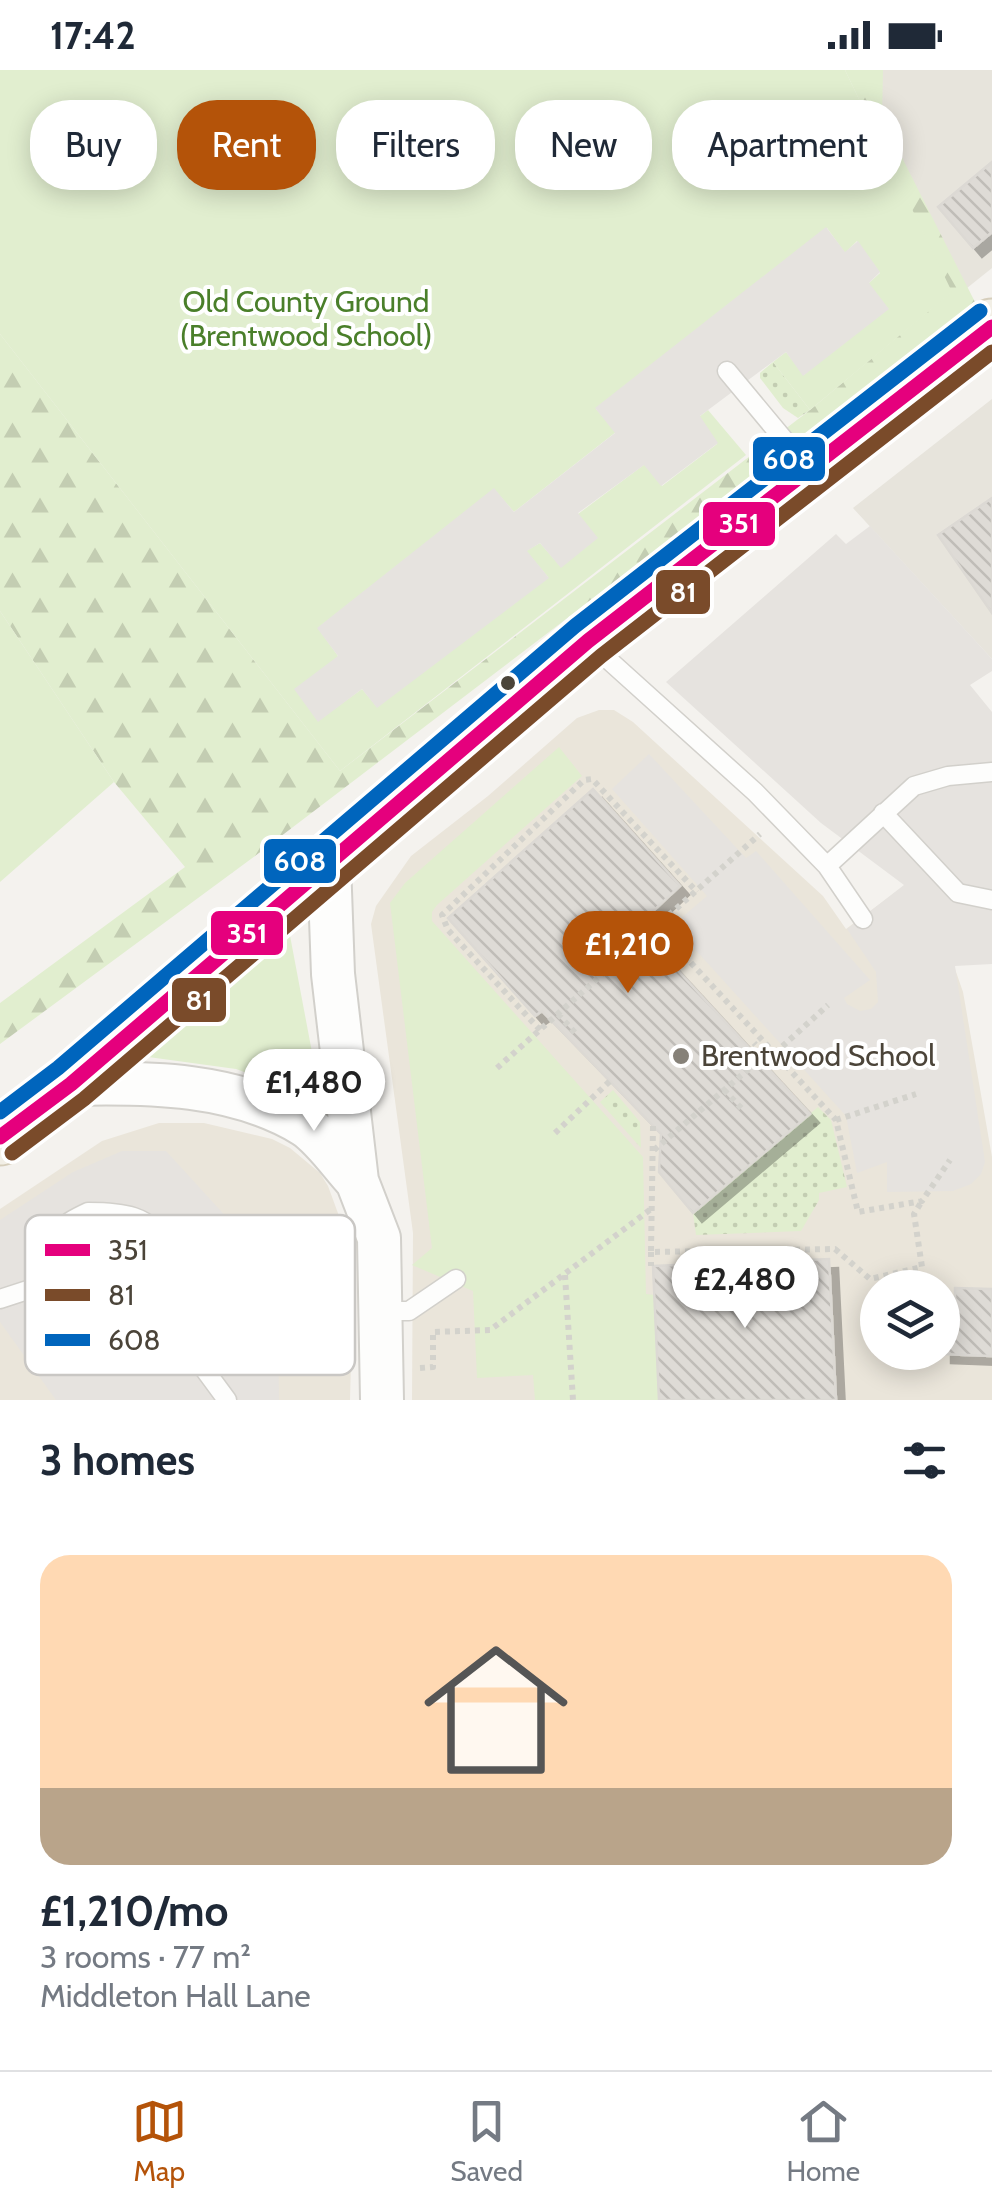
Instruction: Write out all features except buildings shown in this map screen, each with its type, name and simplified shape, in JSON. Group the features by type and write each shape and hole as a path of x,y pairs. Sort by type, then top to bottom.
{"main road":[{"path":"0,1137 71,1084 588,641 992,327"}],"street":[{"path":"329,863 333,974 357,1181 379,1238 382,1385"},
{"path":"71,1084 131,1083 234,1095 306,1126 357,1181"}],"lane":[{"path":"727,371 809,470"},
{"path":"588,641 778,816 827,866 864,919"},
{"path":"827,866 914,786 948,776 992,772"},
{"path":"883,813 958,894 992,900"},
{"path":"83,1215 128,1215"},
{"path":"380,1312 409,1311 456,1279"},
{"path":"0,1299 25,1291"},
{"path":"209,1375 227,1400"}],"path":[{"path":"540,1030 448,930 442,915 584,780 592,779 697,892"},
{"path":"497,1068 778,816"},
{"path":"657,926 836,1120 858,1212 922,1201"},
{"path":"775,1053 828,1004"},
{"path":"558,1014 577,1035"},
{"path":"655,1154 765,1055 754,1043"},
{"path":"556,1132 610,1081"},
{"path":"724,1090 742,1110"},
{"path":"836,1120 916,1094"},
{"path":"651,1266 653,1126"},
{"path":"651,1252 835,1249 870,1278 922,1268 914,1214 950,1160"},
{"path":"382,1385 433,1367 433,1332 490,1330 652,1209"},
{"path":"565,1274 573,1400"}],"shaded area":[{"path":"870,70 992,70 992,268 967,288 903,173 903,100 862,100 853,84"},
{"path":"826,227 845,252 858,241 880,272 869,283 889,309 803,376 786,352 700,416 718,443 661,486 644,465 578,513 598,538 561,568 540,543 527,551 549,578 377,708 362,689 318,722 294,689 338,656 317,628 494,488 514,512 615,433 595,408"},
{"path":"992,399 992,659 853,508"},
{"path":"870,526 992,659 992,671 970,685 992,712 992,964 955,966 985,1162 981,1174 971,1184 953,1191 887,1192 887,1162 857,1173 846,1116 673,925 707,896 612,789 649,754 746,858 756,851 870,980 844,998 847,1004 860,1011 871,1009 878,1002 876,972 847,929 904,885 821,823 666,682 836,534 846,544"},
{"name":"Brentwood School","path":"599,710 614,710 633,722 823,896 846,929 904,886 932,917 963,992 992,1157 992,1400 412,1400 413,1233 371,924 376,906 411,856 488,796 577,718"},
{"path":"159,1123 204,1123 272,1139 290,1148 320,1173 339,1215 25,1215 25,1375 351,1375 350,1400 0,1400 0,1209 102,1141"},
{"path":"122,1151 166,1151 225,1215 25,1215 25,1357 0,1322 0,1220 73,1172"},
{"path":"38,1375 279,1375 279,1400 56,1400"}],"green space":[{"name":"Old County Ground (Brentwood School)","path":"0,70 845,70 859,100 672,100 672,190 903,190 952,292 810,410 773,362 786,352 804,375 880,273 857,241 845,253 827,228 596,409 616,432 514,512 494,489 318,628 338,656 317,721 362,689 377,707 548,577 526,551 540,543 561,567 578,514 645,464 662,486 717,444 699,417 708,410 746,455 340,771 0,334"},
{"path":"845,70 883,70 882,100 859,100"},
{"path":"903,160 977,306 255,856 0,1044 0,1003 185,867 114,782 0,611 0,334 340,771 810,410 951,292 902,190"},
{"path":"773,362 810,410 798,418 783,408 760,378 760,373"},
{"path":"0,611 114,782 0,882"},
{"path":"559,747 582,776 437,905 432,921 643,1157 646,1294 655,1295 659,1400 535,1400 533,1375 477,1378 473,1291 412,1265 432,1248 390,903 405,883"},
{"path":"288,925 321,1100 236,1069 141,1056"},
{"path":"613,1090 640,1122 641,1148 600,1102"},
{"path":"818,1107 831,1120 847,1187 819,1193 801,1231 696,1235 693,1213"}],"transit line":[{"name":"608","path":"0,1112 58,1068 575,626 980,311"},
{"name":"351","path":"0,1137 71,1084 588,641 992,327"},
{"name":"81","path":"12,1153 84,1099 601,656 992,352"}],"place":[{"name":"Brentwood School","path":"681,1056"}]}
